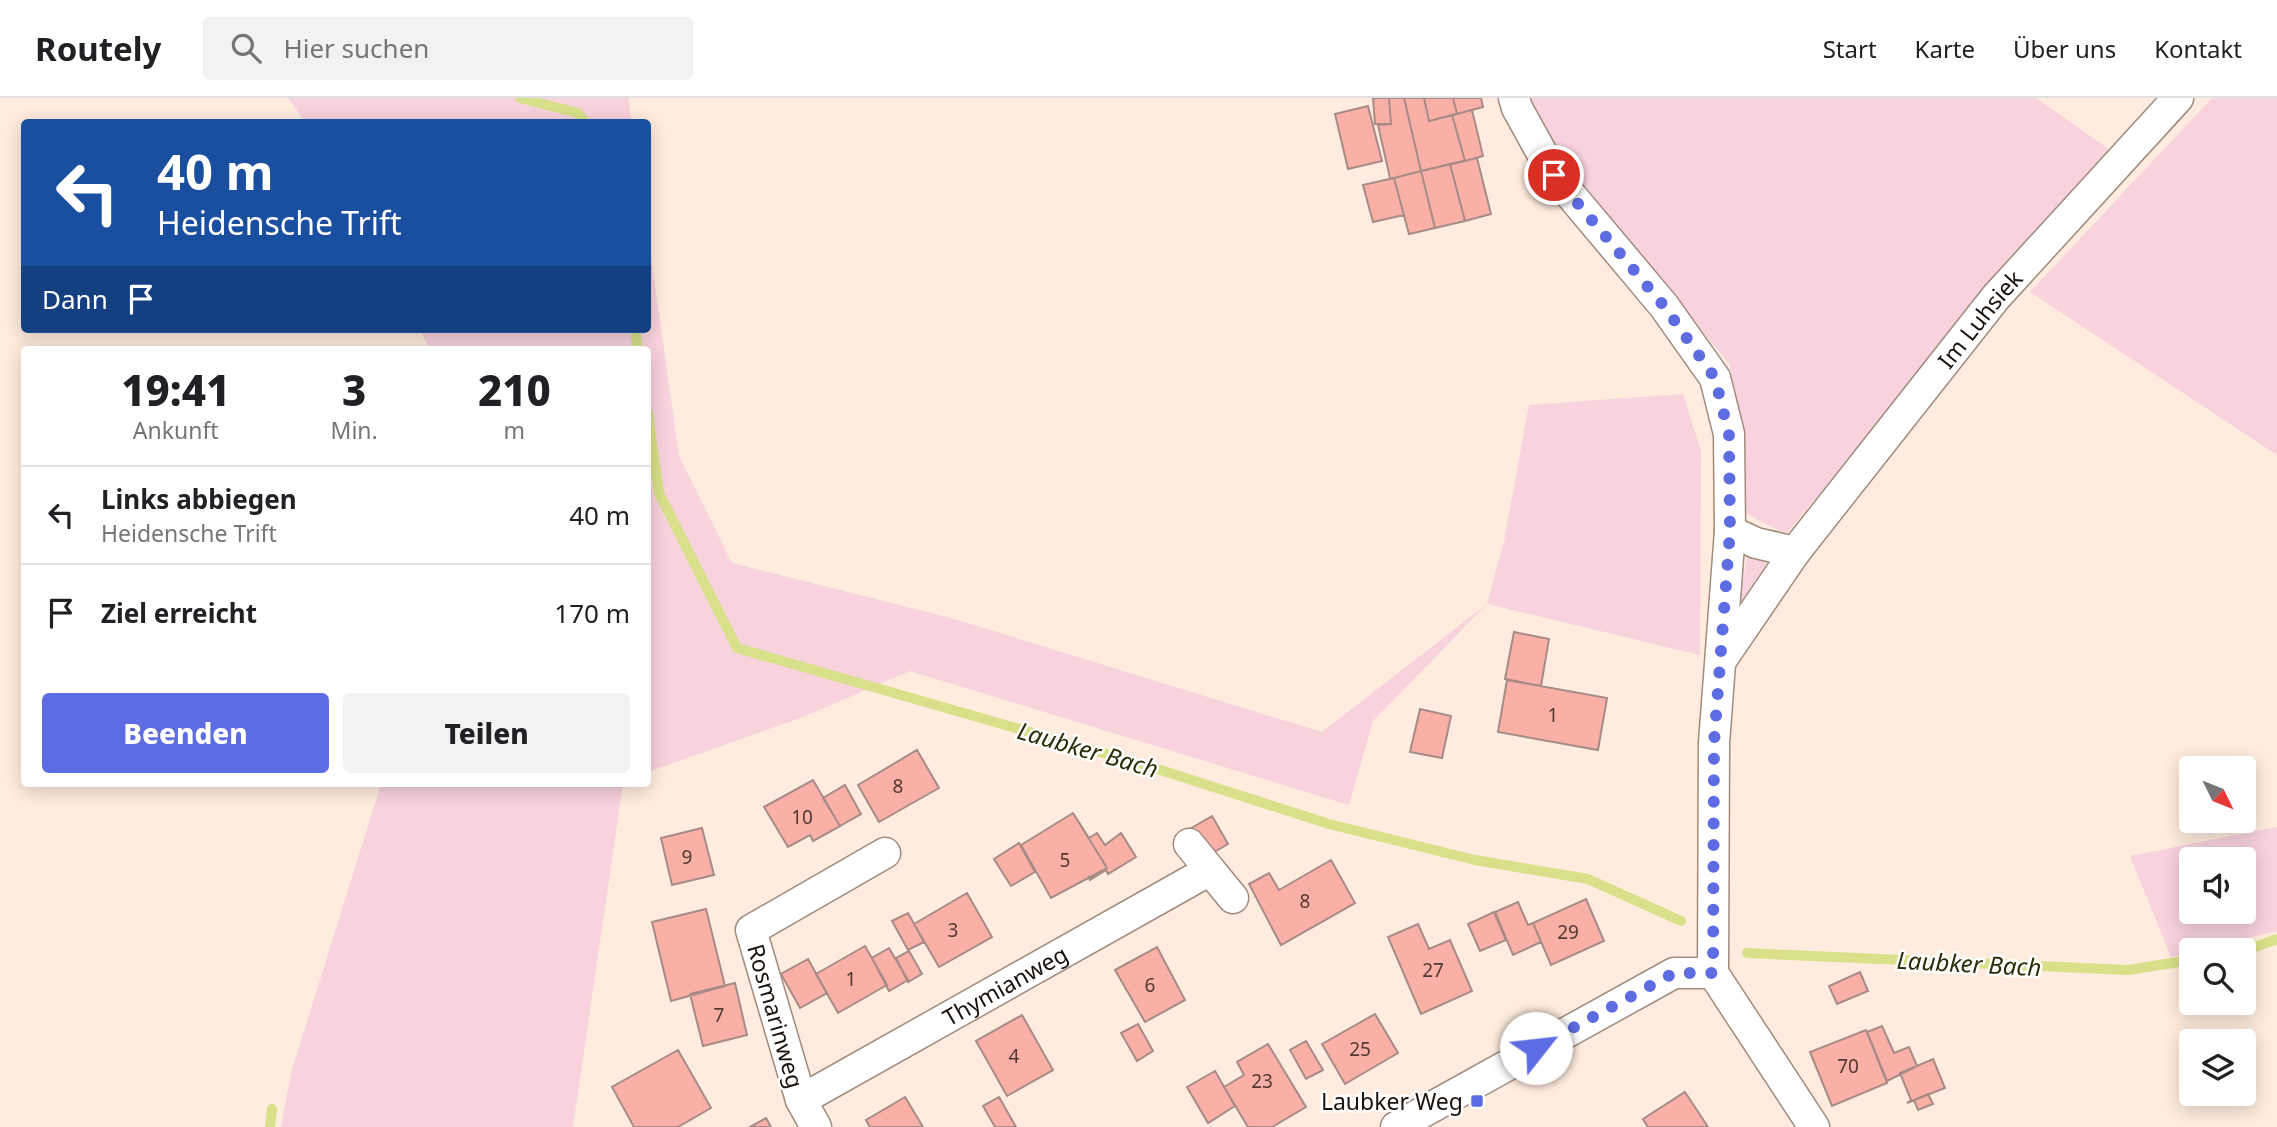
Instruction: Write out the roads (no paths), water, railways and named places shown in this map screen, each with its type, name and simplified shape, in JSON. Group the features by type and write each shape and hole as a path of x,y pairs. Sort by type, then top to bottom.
{"street":[{"path":"1514,98 1554,175 1664,306 1715,378 1729,435 1730,531 1714,743 1713,973 1814,1127"},
{"name":"Im Luhsiek","path":"1722,659 1795,552 1996,297 2178,98"},
{"path":"1730,531 1756,543 1795,552"},
{"path":"1189,844 1233,898"},
{"name":"Rosmarinweg","path":"816,1127 801,1100 751,930 885,853"},
{"name":"Thymianweg","path":"801,1100 1210,870"},
{"path":"1396,1127 1674,973 1713,973"}],"waterway":[{"name":"Laubker Bach","path":"520,98 578,113 583,119"},
{"name":"Laubker Bach","path":"636,333 637,346"},
{"name":"Laubker Bach","path":"651,436 659,493 737,648 1145,765 1329,824 1475,860 1588,879 1681,921"},
{"name":"Laubker Bach","path":"2256,947 2277,939"},
{"name":"Laubker Bach","path":"1747,953 2128,970 2179,962"},
{"path":"270,1127 272,1109"}],"place":[{"name":"Laubker Weg","path":"1477,1101"}]}
